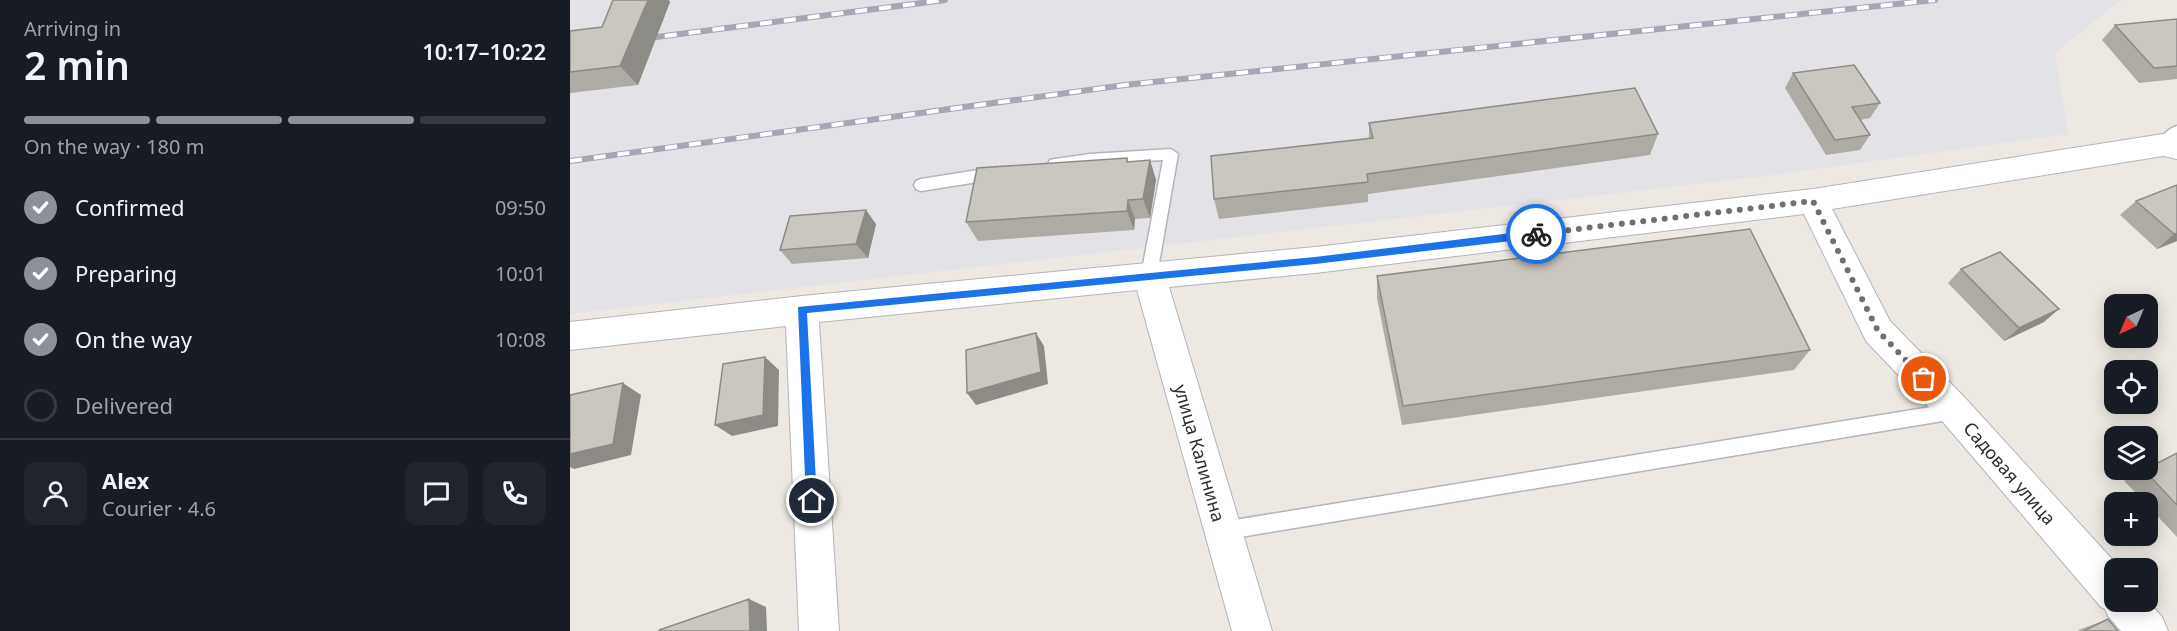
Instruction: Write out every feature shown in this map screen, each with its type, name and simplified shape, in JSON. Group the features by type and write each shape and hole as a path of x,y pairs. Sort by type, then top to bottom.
{"street":[{"path":"570,336 802,310 1315,260 1813,201 2172,141"},
{"name":"Садовая улица","path":"1813,201 1878,331 1955,411 2104,580"},
{"name":"улица Калинина","path":"1149,275 1252,631"},
{"path":"802,310 819,631"},
{"path":"2131,612 2148,631"}],"lane":[{"path":"1045,166 1090,159 1171,154 1149,275"},
{"path":"921,185 1011,171"},
{"path":"1222,531 1955,411"}],"shaded area":[{"path":"570,0 2121,0 2055,53 2068,134 1766,176 570,314"}],"building":[{"path":"613,0 648,0 620,66 570,72 570,31 602,27"},
{"path":"2177,19 2177,66 2154,68 2115,25"},
{"path":"1854,65 1880,103 1852,107 1870,135 1835,140 1793,73"},
{"path":"1635,88 1658,134 1367,174 1368,182 1214,199 1211,156 1373,138 1369,123"},
{"path":"1127,158 1127,162 1150,160 1143,199 1128,200 1127,211 966,222 977,168"},
{"path":"2177,185 2177,233 2174,234 2136,201"},
{"path":"866,210 856,244 780,250 790,216"},
{"path":"1750,229 1810,350 1403,406 1377,276"},
{"path":"2000,252 2059,309 2019,328 1961,269"},
{"path":"1036,333 1041,372 967,393 966,350"},
{"path":"765,357 763,415 715,425 723,364"},
{"path":"623,383 613,444 570,454 570,395"},
{"path":"2177,453 2177,505 2153,480 2158,480 2158,463"},
{"path":"749,599 750,631 659,631 659,630"},
{"path":"2108,619 2118,631 2084,631"}],"railway":[{"path":"641,39 945,0"},
{"path":"570,161 1125,85 1935,0"}],"way so far":[{"path":"1536,234 1813,201 1878,331 1924,379"}],"route":[{"path":"812,501 802,310 1315,260 1536,234"}]}
